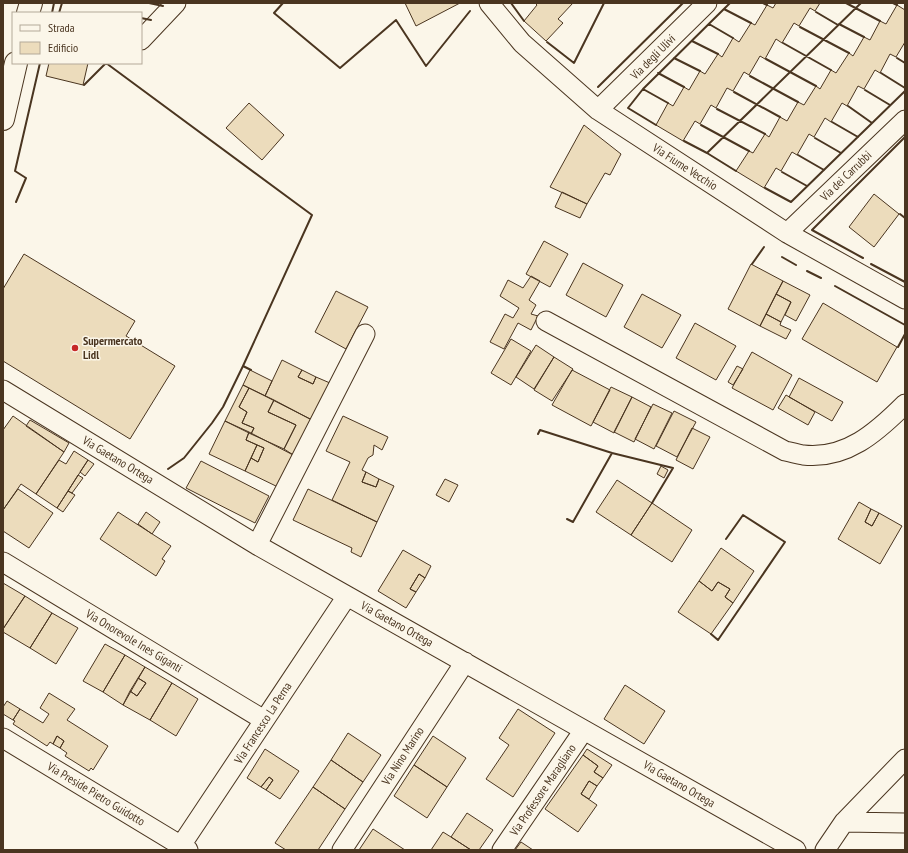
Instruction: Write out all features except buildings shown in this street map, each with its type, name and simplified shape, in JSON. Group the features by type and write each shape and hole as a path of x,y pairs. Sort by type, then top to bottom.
{"main road":[{"path":"3,119 16,64"}],"street":[{"path":"142,39 176,3"},
{"name":"Via Fiume Vecchio","path":"489,3 522,43 598,110 786,233 905,299"},
{"name":"Via degli Ulivi","path":"598,110 707,3"},
{"name":"Via dei Carrubbi","path":"786,233 905,120"},
{"path":"546,320 785,451 804,455 830,454 855,446 880,428 905,404"},
{"path":"256,545 365,334"},
{"name":"Via Gaetano Ortega","path":"3,390 256,545 796,850"},
{"name":"Via Onorevole Ines Giganti","path":"3,562 264,720"},
{"name":"Via Francesco La Perna","path":"183,849 264,720 347,596"},
{"name":"Via Nino Marino","path":"342,850 464,662"},
{"name":"Via Professore Maragliano","path":"502,850 584,730"},
{"name":"Via Preside Pietro Guidotto","path":"3,738 183,849"},
{"path":"825,850 844,822 905,759"},
{"path":"844,822 905,823"}],"wall":[{"path":"52,12 54,3"},
{"path":"59,12 62,3"},
{"path":"149,3 163,6"},
{"path":"283,3 274,13 340,68 396,20 426,66 470,11"},
{"path":"511,3 524,21"},
{"path":"547,42 574,63 604,3"},
{"path":"598,87 683,3"},
{"path":"656,125 628,108 643,89 730,3"},
{"path":"763,3 767,5"},
{"path":"846,3 880,21"},
{"path":"736,171 707,153 861,3"},
{"path":"893,3 897,5"},
{"path":"724,9 751,23"},
{"path":"816,12 838,25"},
{"path":"142,18 151,20"},
{"path":"709,24 733,38"},
{"path":"839,24 864,37"},
{"path":"800,27 849,53"},
{"path":"692,41 718,54"},
{"path":"783,43 831,70"},
{"path":"674,58 700,71"},
{"path":"897,58 905,63"},
{"path":"766,59 816,86"},
{"path":"16,202 26,178 15,171 40,64"},
{"path":"84,85 105,64"},
{"path":"107,64 312,215 243,366 251,370"},
{"path":"658,73 684,87"},
{"path":"881,73 905,88"},
{"path":"750,76 798,102"},
{"path":"643,89 668,103"},
{"path":"865,90 890,105"},
{"path":"765,188 791,202 905,91"},
{"path":"734,92 780,117"},
{"path":"848,106 872,123"},
{"path":"717,109 765,134"},
{"path":"832,122 858,137"},
{"path":"701,125 749,151"},
{"path":"863,258 812,230 905,137"},
{"path":"815,138 841,153"},
{"path":"684,141 707,153"},
{"path":"798,155 824,170"},
{"path":"782,172 807,186"},
{"path":"900,214 905,218"},
{"path":"752,264 764,247"},
{"path":"782,257 796,265"},
{"path":"871,264 905,282"},
{"path":"807,271 821,278"},
{"path":"835,286 905,325"},
{"path":"898,347 905,334"},
{"path":"168,469 184,458 212,423 223,407 243,366"},
{"path":"538,434 540,430 612,453 573,522 567,519"},
{"path":"612,453 673,468 652,503"},
{"path":"711,634 718,640 785,542 743,515 726,539"}],"place":[{"name":"Supermercato Lidl","path":"75,348"}]}
